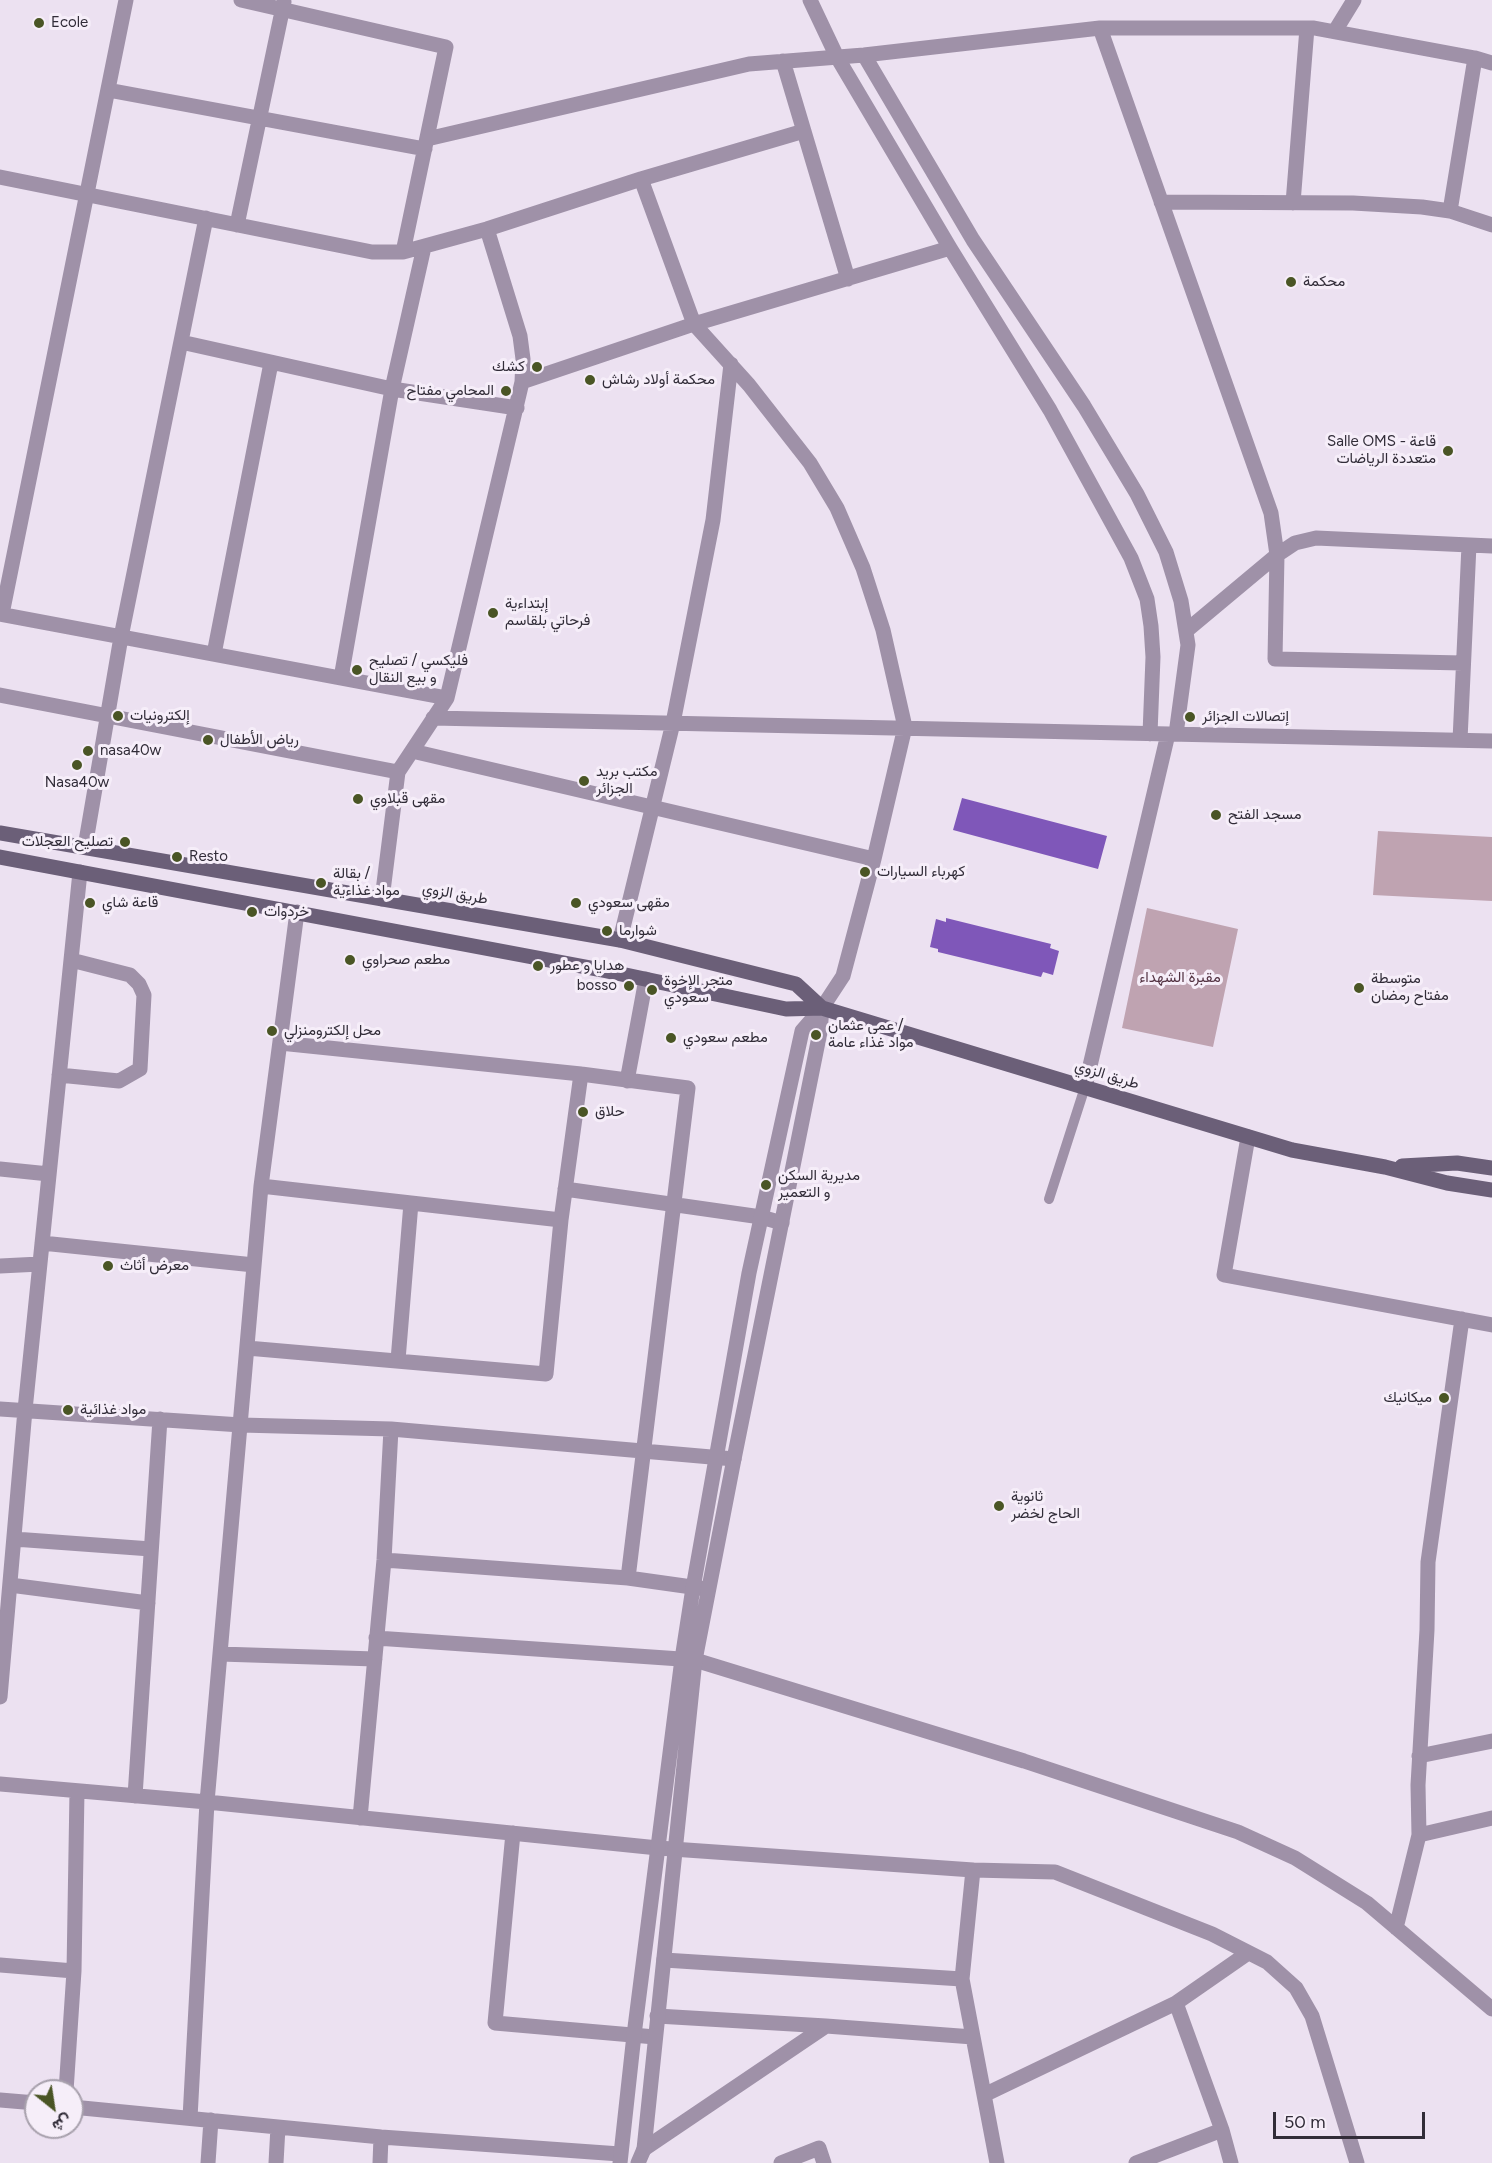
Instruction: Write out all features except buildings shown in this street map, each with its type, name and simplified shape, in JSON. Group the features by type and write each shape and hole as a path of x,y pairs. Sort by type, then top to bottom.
{"main road":[{"name":"طريق الزوي","path":"0,833 620,940 796,984 822,1008"},
{"name":"طريق الزوي","path":"0,857 646,979 786,1009 822,1008 1292,1150 1384,1167 1447,1183 1492,1190"},
{"name":"طريق الزوي","path":"1384,1167 1457,1163 1492,1168"}],"street":[{"path":"126,0 1,614 447,698"},
{"path":"241,0 283,5 446,46 403,252"},
{"path":"810,0 837,57 950,248 1050,410 1131,558 1147,599 1151,626 1153,657 1150,734"},
{"path":"1335,32 1354,0"},
{"path":"237,225 283,5"},
{"path":"108,90 259,119 426,144 749,64 864,55 1100,28 1307,28 1492,63"},
{"path":"1100,28 1271,513 1277,555 1275,659 1463,663"},
{"path":"1293,203 1307,28"},
{"path":"864,55 973,240 1084,406 1137,494 1166,552 1181,601 1188,645 1172,734 1085,1087"},
{"path":"1450,211 1475,58"},
{"path":"783,62 848,279"},
{"path":"0,177 372,252 403,252 487,229 641,179 804,131"},
{"path":"641,179 694,324 749,385 810,463 837,508 863,568 884,630 905,728 843,976 822,1008 802,1031 749,1273 693,1588 676,1849 641,2156"},
{"path":"1161,202 1353,203 1422,207 1450,211 1492,225"},
{"path":"85,848 121,637 206,219"},
{"path":"382,899 398,772 447,698 522,382 524,359 520,336 487,229"},
{"path":"341,678 392,389 424,247"},
{"path":"522,382 694,324 950,248"},
{"path":"181,342 392,389 517,408"},
{"path":"214,654 271,363"},
{"path":"620,940 673,723 713,520 730,364"},
{"path":"1186,631 1277,555 1295,543 1316,538 1492,546"},
{"path":"1460,740 1469,545"},
{"path":"0,695 398,772"},
{"path":"433,718 1492,741"},
{"path":"412,751 874,859"},
{"path":"0,1696 10,1585 6,1566 14,1539 80,872"},
{"path":"190,2118 207,1802 261,1186 297,912"},
{"path":"59,1075 119,1082 140,1069 144,994 139,984 130,975 71,960"},
{"path":"627,1081 646,979"},
{"path":"84,2108 620,2158 658,1848 688,1660 709,1589 820,1032 822,1008"},
{"path":"280,1043 581,1074 688,1088 628,1578"},
{"path":"248,1348 546,1374 561,1220 581,1074"},
{"path":"1248,1137 1224,1275 1492,1325"},
{"path":"0,1169 49,1174"},
{"path":"261,1186 561,1220"},
{"path":"565,1189 674,1203 761,1217 782,1223"},
{"path":"398,1360 411,1203"},
{"path":"42,1243 255,1266"},
{"path":"0,1266 40,1264"},
{"path":"1396,1928 1419,1835 1419,1756 1427,1630 1428,1562 1462,1319"},
{"path":"0,1409 241,1425 391,1429 734,1459"},
{"path":"135,1796 160,1419"},
{"path":"360,1818 384,1560 391,1429"},
{"path":"14,1539 151,1549"},
{"path":"384,1560 628,1578 709,1589"},
{"path":"10,1585 148,1603"},
{"path":"376,1638 688,1660 1024,1761 1238,1832 1295,1858 1367,1903 1492,2009"},
{"path":"220,1654 375,1659"},
{"path":"1419,1756 1492,1741"},
{"path":"0,1784 207,1802 658,1848 973,1870 1055,1872 1212,1935 1267,1962 1296,1988 1312,2016 1357,2163"},
{"path":"67,2079 74,1971 77,1791"},
{"path":"1419,1835 1492,1818"},
{"path":"513,1833 495,2023 655,2037"},
{"path":"973,1870 962,1979 997,2163"},
{"path":"984,2095 1176,2003 1248,1953"},
{"path":"664,1960 962,1979"},
{"path":"0,1965 74,1971"},
{"path":"1176,2003 1222,2130 1231,2163"},
{"path":"657,2016 973,2037"},
{"path":"641,2156 826,2026"},
{"path":"0,2100 24,2102"},
{"path":"208,2163 211,2120"},
{"path":"276,2163 278,2127"},
{"path":"1136,2163 1222,2130"},
{"path":"380,2163 381,2137"},
{"path":"781,2163 819,2148 824,2163"}],"lane":[{"path":"1049,1199 1085,1087"}],"green space":[{"path":"1378,831 1492,837 1492,901 1373,895"},
{"name":"مقبرة الشهداء","path":"1147,908 1238,929 1213,1047 1122,1028"}],"place":[{"name":"Ecole","path":"39,23"},
{"name":"محكمة","path":"1291,282"},
{"name":"كشك","path":"537,367"},
{"name":"محكمة أولاد رشاش","path":"590,380"},
{"name":"المحامي مفتاح","path":"506,391"},
{"name":"Salle OMS - قاعة متعددة الرياضات","path":"1448,451"},
{"name":"إبتداءية فرحاتي بلقاسم","path":"493,613"},
{"name":"فليكسي / تصليح و بيع النقال","path":"357,670"},
{"name":"إلكترونيات","path":"118,716"},
{"name":"إتصالات الجزائر","path":"1190,717"},
{"name":"رياض الأطفال","path":"208,740"},
{"name":"nasa40w","path":"88,751"},
{"name":"Nasa40w","path":"77,765"},
{"name":"مكتب بريد الجزائر","path":"584,781"},
{"name":"مقهى قبلاوي","path":"358,799"},
{"name":"مسجد الفتح","path":"1216,815"},
{"name":"تصليح العجلات","path":"125,842"},
{"name":"Resto","path":"177,857"},
{"name":"كهرباء السيارات","path":"865,872"},
{"name":"بقالة / مواد غذاءية","path":"321,883"},
{"name":"قاعة شاي","path":"90,903"},
{"name":"مقهى سعودي","path":"576,903"},
{"name":"خردوات","path":"252,912"},
{"name":"شوارما","path":"607,931"},
{"name":"مطعم صحراوي","path":"350,960"},
{"name":"هدايا و عطور","path":"538,966"},
{"name":"bosso","path":"629,986"},
{"name":"متوسطة مفتاح رمضان","path":"1359,988"},
{"name":"متجر الإخوة سعودي","path":"652,990"},
{"name":"محل إلكترومنزلي","path":"272,1031"},
{"name":"عمي عثمان / مواد غذاء عامة","path":"816,1035"},
{"name":"مطعم سعودي","path":"671,1038"},
{"name":"حلاق","path":"583,1112"},
{"name":"مديرية السكن و التعمير","path":"766,1185"},
{"name":"معرض أثاث","path":"108,1266"},
{"name":"ميكانيك","path":"1444,1398"},
{"name":"مواد غذائية","path":"68,1410"},
{"name":"ثانوية الحاج لخضر","path":"999,1506"}]}
